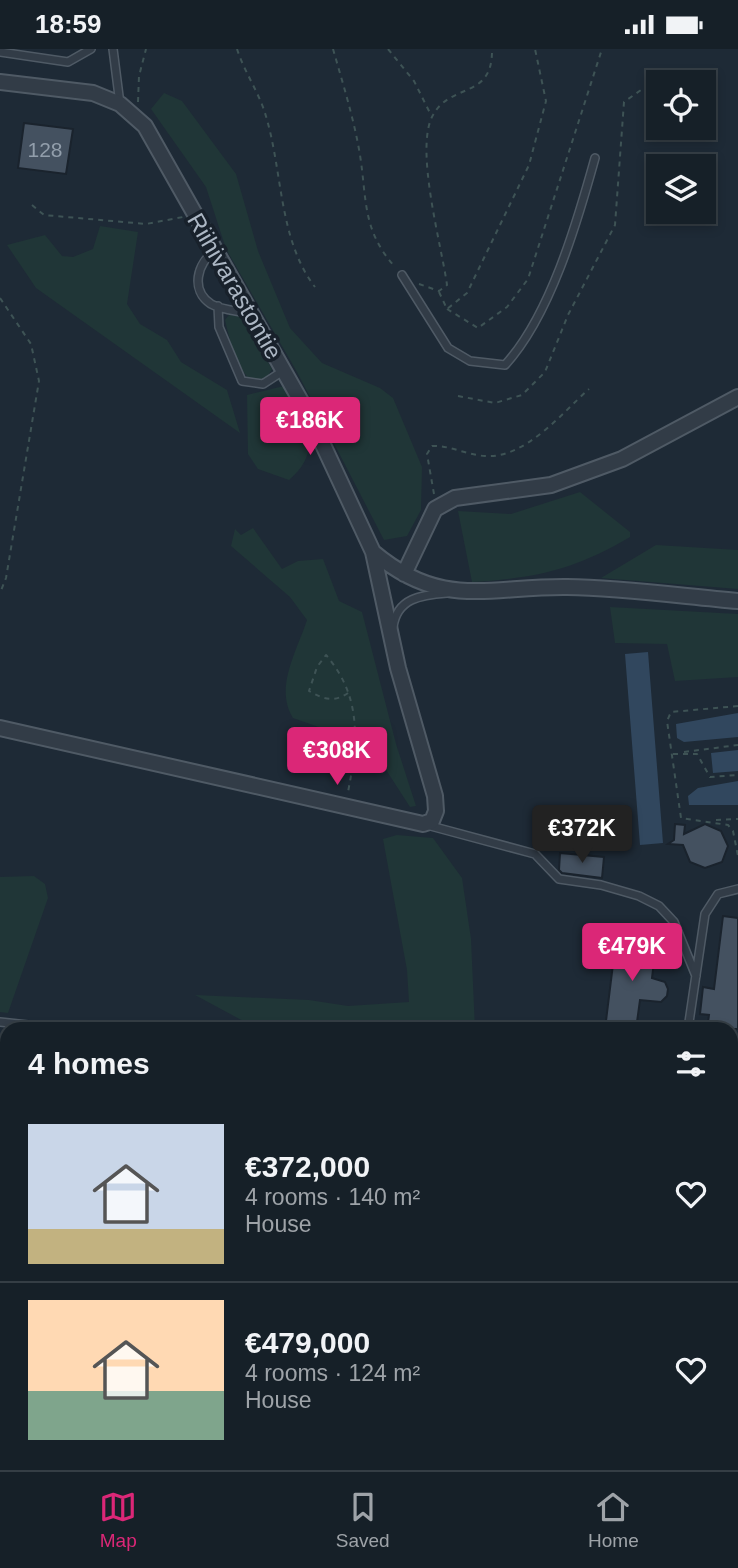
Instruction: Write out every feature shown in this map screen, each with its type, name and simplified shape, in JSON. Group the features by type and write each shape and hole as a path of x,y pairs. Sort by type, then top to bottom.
{"street":[{"name":"Riihivarastontie","path":"0,82 93,93 120,104 145,126 311,419 373,552 404,574 415,580 454,591 499,593 565,587 738,601"},
{"path":"404,574 435,509 455,499 551,485 622,459 738,397"},
{"path":"0,728 423,824 432,821 436,811 435,796 392,640 373,552"}],"lane":[{"path":"0,52 68,62 91,49"},
{"path":"113,49 120,104"},
{"path":"402,275 448,348 470,361 505,365 521,348 548,292 578,216 595,158"},
{"path":"215,251 204,258 198,269 198,285 211,303 251,314"},
{"path":"218,306 219,327 242,381 263,384 283,371"},
{"path":"392,640 399,607 413,597 472,592"},
{"path":"423,824 535,854 559,879 601,885 639,896 659,906 674,922 696,976"},
{"path":"689,1022 705,914 718,894 738,889"}],"path":[{"path":"145,126 138,107 139,76 146,49"},
{"path":"237,49 265,113 292,242 301,268 315,287"},
{"path":"333,49 360,156 365,214 374,237 402,275 424,287 439,291"},
{"path":"388,49 414,81 432,116 428,175 447,285 439,291"},
{"path":"432,116 447,98 475,89 488,74 492,49"},
{"path":"447,309 467,293 529,165 545,101 536,49"},
{"path":"439,291 447,309 478,328 507,307 528,279 602,50"},
{"path":"458,395 495,403 522,395 545,372 568,315 615,225 624,101 646,86"},
{"path":"32,205 44,215 146,224 175,221 193,213"},
{"path":"0,298 31,344 39,381 6,578 0,593"},
{"path":"435,509 427,454 432,446 490,457 510,450 541,437 589,389"},
{"path":"345,807 357,726 348,693 342,673 326,655 317,667 309,691 322,699 339,699 348,693"},
{"path":"738,706 671,712 667,721 681,818 738,819"},
{"path":"672,755 738,744"},
{"path":"680,753 697,754 710,777 738,775"},
{"path":"711,820 728,825 733,831 738,856"}],"green space":[{"path":"164,93 182,101 236,174 258,251 290,328 322,363 380,388 393,398 422,467 421,510 407,536 384,540 297,372 226,249 206,187 151,109"},
{"path":"100,226 138,232 127,304 140,324 167,340 181,362 227,390 240,433 36,288 7,245 45,235 62,256 73,257 93,249"},
{"path":"229,315 241,316 272,369 266,379 249,379 240,366 225,320"},
{"path":"284,386 304,422 309,445 307,457 289,480 258,469 248,454 247,395"},
{"path":"580,492 630,532 630,537 572,565 535,575 472,582 458,511 511,514"},
{"path":"253,528 282,569 298,561 323,559 339,601 362,612 396,744 416,806 410,807 370,745 293,718 288,706 286,682 307,620 290,597 231,546 235,529 241,535"},
{"path":"656,545 738,550 738,589 601,578"},
{"path":"610,607 738,614 738,677 675,681 667,644 615,643"},
{"path":"397,835 433,838 462,878 471,939 475,1022 245,1022 195,995 309,1000 348,1006 409,1002 407,970 383,839"},
{"path":"34,876 45,884 48,898 8,1013 0,1012 0,877"}],"water":[{"path":"648,652 663,843 640,845 625,654"},
{"path":"738,713 738,737 684,742 677,738 676,724"},
{"path":"738,750 738,771 713,773 711,753"},
{"path":"738,781 738,805 689,805 688,796 698,788"}],"building":[{"path":"24,123 73,129 66,174 18,168"},
{"path":"675,824 685,825 684,834 705,824 721,831 728,846 722,862 705,868 690,862 683,845 668,844 674,840"},
{"path":"560,853 604,857 602,878 562,873 559,870"},
{"path":"723,916 738,918 738,1022 708,1022 709,1015 700,1014 703,987 714,989"},
{"path":"616,940 656,945 652,978 665,982 667,996 661,1002 640,1000 637,1022 606,1022"}]}
